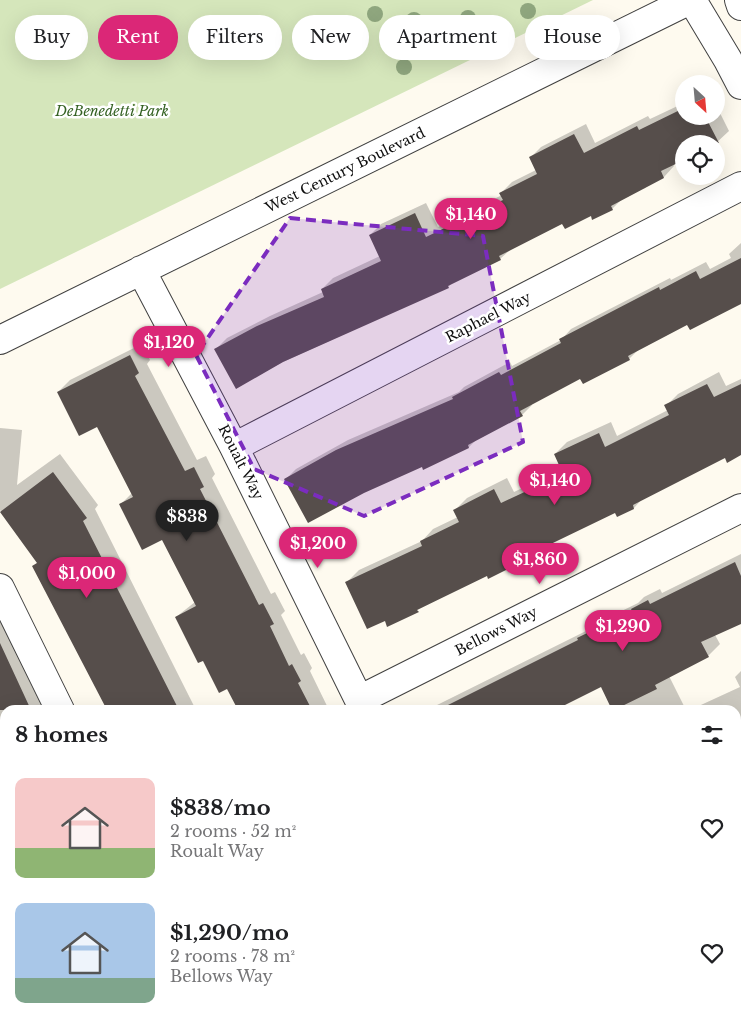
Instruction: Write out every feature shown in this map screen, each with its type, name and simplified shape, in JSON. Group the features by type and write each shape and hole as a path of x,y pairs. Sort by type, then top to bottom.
{"street":[{"path":"691,0 741,85"},
{"name":"West Century Boulevard","path":"0,340 691,0"},
{"path":"738,0 741,6"},
{"name":"Raphael Way","path":"234,447 741,186"},
{"name":"Roualt Way","path":"141,270 234,447 362,705"},
{"name":"Bellows Way","path":"362,705 741,508"},
{"path":"0,588 58,705"}],"highlighted area":[{"path":"290,218 483,236 523,442 364,516 254,469 196,355"}],"green space":[{"name":"DeBenedetti Park","path":"0,0 593,0 562,15 525,15 525,33 515,38 515,15 379,15 379,60 470,60 0,289"}],"building":[{"path":"675,112 675,125 710,125 715,135 675,135 675,164 661,171 664,178 611,206 613,210 592,220 591,216 565,229 562,224 499,256 501,260 448,286 449,288 283,362 236,389 214,349 257,326 324,297 321,289 381,261 369,235 415,213 426,237 503,200 499,193 537,174 529,157 574,134 584,153 637,126 639,130"},
{"path":"741,258 741,304 690,330 687,325 628,356 630,360 583,384 580,379 520,411 523,416 468,445 469,448 423,470 422,467 364,493 308,523 284,479 336,450 453,399 452,397 499,372 501,375 561,343 559,339 659,287 660,290 696,271 700,279"},
{"path":"130,355 139,373 135,376 185,471 194,467 204,487 200,489 259,605 263,603 274,624 270,626 289,666 292,664 301,681 298,683 309,705 235,705 227,689 219,693 203,661 198,663 175,617 196,606 162,540 142,550 119,504 133,497 97,427 79,436 57,392"},
{"path":"707,384 714,397 741,384 741,455 727,463 725,458 633,505 634,509 617,517 615,513 528,555 530,558 488,579 487,576 417,610 419,612 387,627 385,621 367,629 345,582 422,546 420,541 459,522 453,510 494,489 501,503 563,474 554,454 599,433 605,447 669,415 664,405"},
{"path":"53,472 87,518 83,521 176,705 104,705 32,566 37,563 0,512"},
{"path":"735,562 741,576 741,624 701,642 709,657 655,685 657,689 624,705 610,705 601,687 565,705 448,705 578,640 577,638 632,611 631,609 648,600 650,604"},
{"path":"0,643 29,705 0,705"}]}
